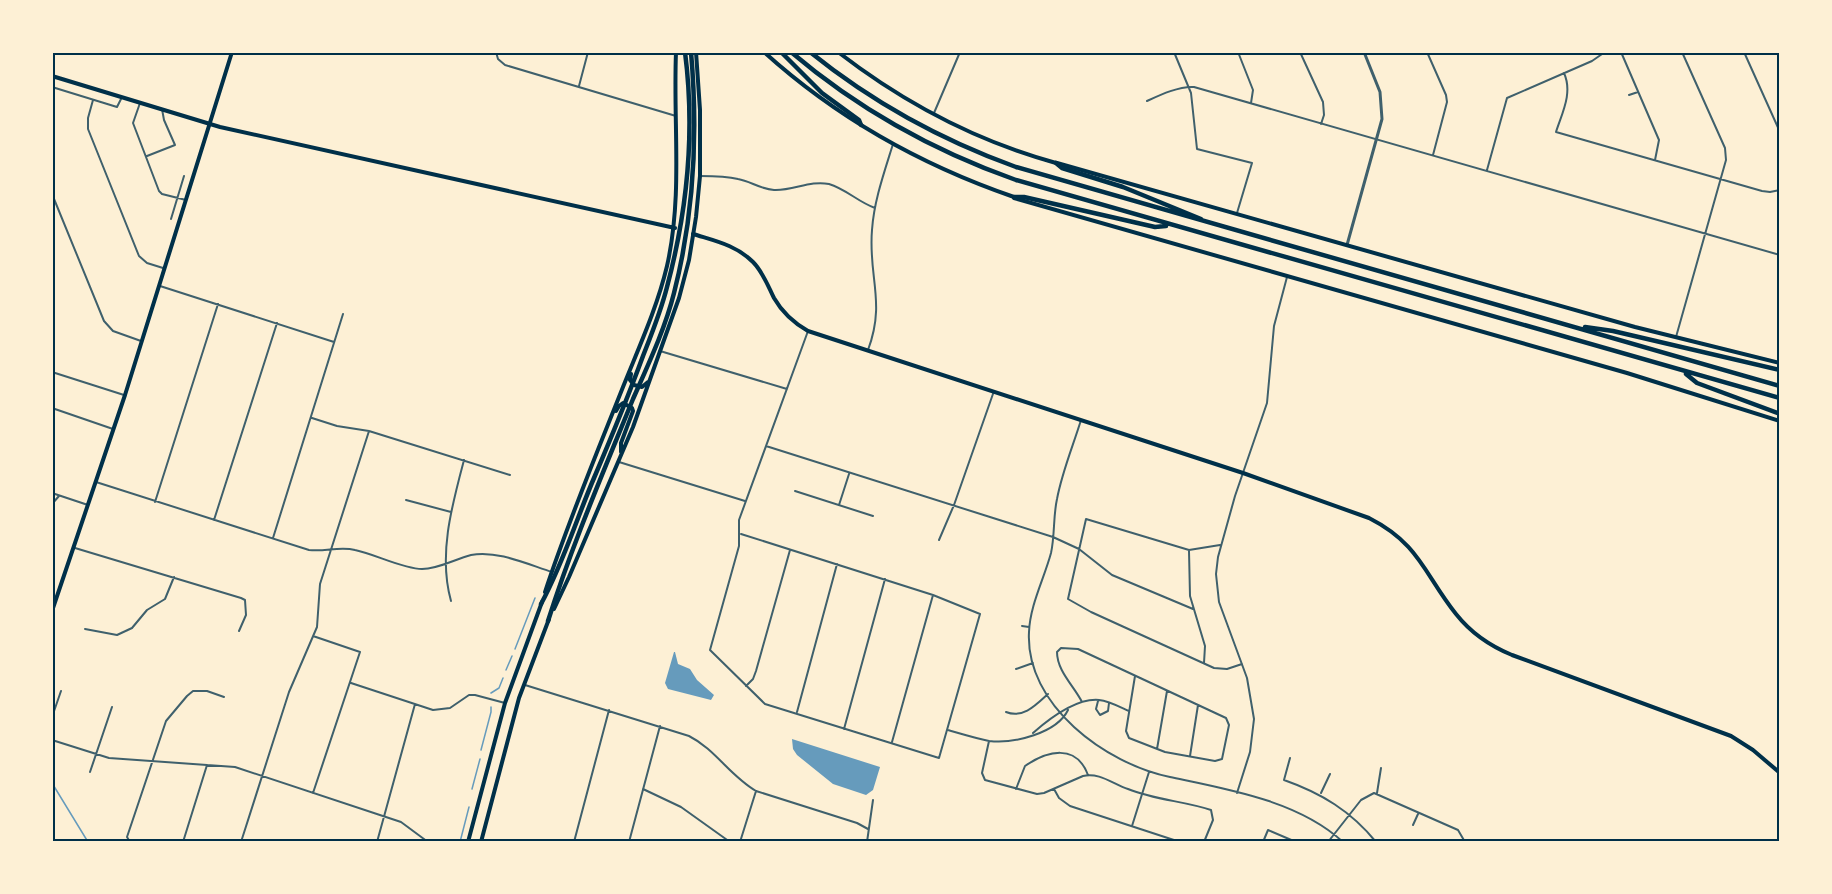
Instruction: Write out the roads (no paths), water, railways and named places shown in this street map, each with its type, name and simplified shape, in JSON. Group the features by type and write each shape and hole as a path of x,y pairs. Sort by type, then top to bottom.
{"highway":[{"path":"541,604 555,578 584,503 621,422 667,288 686,188 688,152 685,52"},
{"path":"548,621 566,563 674,295 683,251 695,150 693,52"},
{"path":"781,52 811,84 859,120 861,126"},
{"path":"791,52 833,86 876,114 954,156 1023,183 1779,398"},
{"path":"810,52 846,80 889,108 934,133 1044,177 1779,386"},
{"path":"1056,163 1062,168 1122,187 1215,225"},
{"path":"1014,198 1024,197 1155,227 1172,226"},
{"path":"1567,325 1613,331 1779,370"},
{"path":"1685,373 1697,383 1779,414"}],"main road":[{"path":"52,611 124,395 232,52"},
{"path":"468,842 505,703 552,572 654,310 666,268 674,228 677,185 676,52"},
{"path":"482,842 508,732 524,685 548,621 621,455 679,298 689,260 700,176 700,110 693,52"},
{"path":"764,52 805,87 861,126 953,175 1014,198 1627,373 1779,421"},
{"path":"838,52 891,90 934,115 1001,146 1597,317 1779,363"},
{"path":"52,76 210,124 674,228 728,245 747,256 759,269 780,307 808,331 1243,473 1369,518 1388,528 1406,543 1419,557 1464,623 1499,649 1719,731 1744,743 1779,773"},
{"path":"636,353 630,377 631,382 637,386 645,385 653,372"},
{"path":"608,426 621,404 632,408 632,417 621,443 621,455"}],"street":[{"path":"496,52 498,59 505,65 677,116"},
{"path":"579,86 588,52"},
{"path":"1174,52 1189,87 1197,149 1195,153"},
{"path":"1238,52 1253,90 1251,104"},
{"path":"1300,52 1323,102 1324,115 1321,124"},
{"path":"1347,245 1382,118 1382,99 1364,52"},
{"path":"1427,52 1446,94 1447,102 1432,156"},
{"path":"1487,171 1507,98 1592,61 1605,52"},
{"path":"1621,52 1659,140 1655,160"},
{"path":"1676,337 1726,160 1725,148 1682,52"},
{"path":"1744,52 1779,132"},
{"path":"934,115 959,53"},
{"path":"1564,73 1568,81 1568,92 1556,132 1762,191 1779,190"},
{"path":"52,87 117,107 122,97"},
{"path":"1147,101 1162,94 1189,87 1779,255"},
{"path":"1629,95 1638,92"},
{"path":"93,99 88,118 88,129 139,256 147,263 164,268"},
{"path":"140,103 133,123 159,191 162,194 186,200"},
{"path":"146,157 175,146 162,109"},
{"path":"868,350 877,314 877,291 871,249 875,208 893,144"},
{"path":"1197,149 1252,164 1237,213"},
{"path":"171,219 184,176"},
{"path":"700,176 740,179 773,190 824,183 839,188 875,208"},
{"path":"52,194 108,327 141,341"},
{"path":"1237,792 1250,752 1254,719 1248,678 1219,603 1216,574 1220,545 1267,403 1274,326 1287,276"},
{"path":"158,285 334,342"},
{"path":"155,502 218,304"},
{"path":"272,538 343,314"},
{"path":"214,520 277,323"},
{"path":"741,534 933,595 980,614 939,758 765,704 710,650 739,546 740,520 745,501 808,331"},
{"path":"52,343 52,354"},
{"path":"660,351 787,388"},
{"path":"52,372 124,395"},
{"path":"939,540 954,505 994,391"},
{"path":"52,408 113,429"},
{"path":"311,417 338,426 369,431 510,474"},
{"path":"1081,420 1057,496 1053,537 1029,627 1029,646 1033,663 1048,694 1060,712 1084,736 1125,762 1149,772 1237,792 1297,812 1343,842"},
{"path":"241,842 292,682 318,621 320,584 369,431"},
{"path":"766,446 1053,537 1080,549 1112,575 1193,609"},
{"path":"451,601 446,580 446,563 451,512 465,460"},
{"path":"618,462 745,501"},
{"path":"839,505 849,474"},
{"path":"96,481 309,550 353,549 420,569 472,555 491,554 552,572"},
{"path":"795,491 873,516"},
{"path":"52,493 88,505"},
{"path":"52,504 59,496"},
{"path":"406,500 451,512"},
{"path":"1220,545 1190,550 1086,519 1068,599 1091,612 1214,668 1227,669 1242,664"},
{"path":"73,548 245,600 246,615 239,631"},
{"path":"746,686 753,679 756,671 790,549"},
{"path":"1190,550 1190,587 1193,609 1205,646 1204,663"},
{"path":"797,713 837,564"},
{"path":"86,628 117,635 132,627 147,610 165,599 174,577"},
{"path":"844,729 885,579"},
{"path":"892,744 933,595"},
{"path":"1022,626 1029,627"},
{"path":"313,636 358,651 351,683 313,793"},
{"path":"1059,643 1061,648"},
{"path":"1061,648 1078,649 1228,720 1222,759 1215,761 1157,750 1127,736 1135,676"},
{"path":"1061,648 1057,652 1058,660 1065,676 1082,702"},
{"path":"1016,669 1033,663"},
{"path":"351,683 432,710 444,710 469,695 505,703"},
{"path":"524,685 689,735 702,743 742,782 756,791 857,823 868,829"},
{"path":"130,842 127,837 166,721 188,694 199,690 224,697"},
{"path":"52,717 61,691"},
{"path":"1157,750 1167,691"},
{"path":"1006,712 1013,714 1023,712 1048,694"},
{"path":"1032,735 1060,712 1082,702 1099,700 1130,711"},
{"path":"1099,700 1096,709 1100,715 1108,711 1109,703"},
{"path":"377,842 416,704"},
{"path":"1190,757 1198,705"},
{"path":"90,772 112,707"},
{"path":"574,842 609,710"},
{"path":"948,730 989,741 1006,741 1044,732 1065,717 1068,710"},
{"path":"629,842 660,726"},
{"path":"52,740 96,755 117,759 235,767 384,816 408,826 428,842"},
{"path":"989,741 982,776 985,780 1037,794 1088,775 1101,777 1142,794 1206,808 1213,812 1214,820 1204,842"},
{"path":"1016,789 1023,768 1056,752 1067,753 1083,766 1088,775"},
{"path":"1290,758 1284,780 1320,795 1349,814 1376,842"},
{"path":"183,842 207,765"},
{"path":"1377,794 1382,768"},
{"path":"1132,826 1149,772"},
{"path":"1320,795 1330,774"},
{"path":"643,789 681,807 730,842"},
{"path":"1054,789 1066,804 1180,842"},
{"path":"740,842 756,791"},
{"path":"1328,842 1361,800 1377,794 1458,830 1465,842"},
{"path":"867,842 873,800"},
{"path":"1413,825 1419,812"},
{"path":"1263,842 1268,830 1296,842"}],"water":[{"path":"674,652 678,664 690,669 697,680 714,695 711,700 668,689 665,683"},
{"path":"792,739 880,767 873,790 866,795 833,784 797,755 793,749"}],"waterway":[{"path":"515,649 535,598"},
{"path":"506,670 512,656"},
{"path":"491,693 499,688 503,678"},
{"path":"481,750 491,707"},
{"path":"472,789 480,759"},
{"path":"52,783 88,842"},
{"path":"460,842 469,807"}]}
